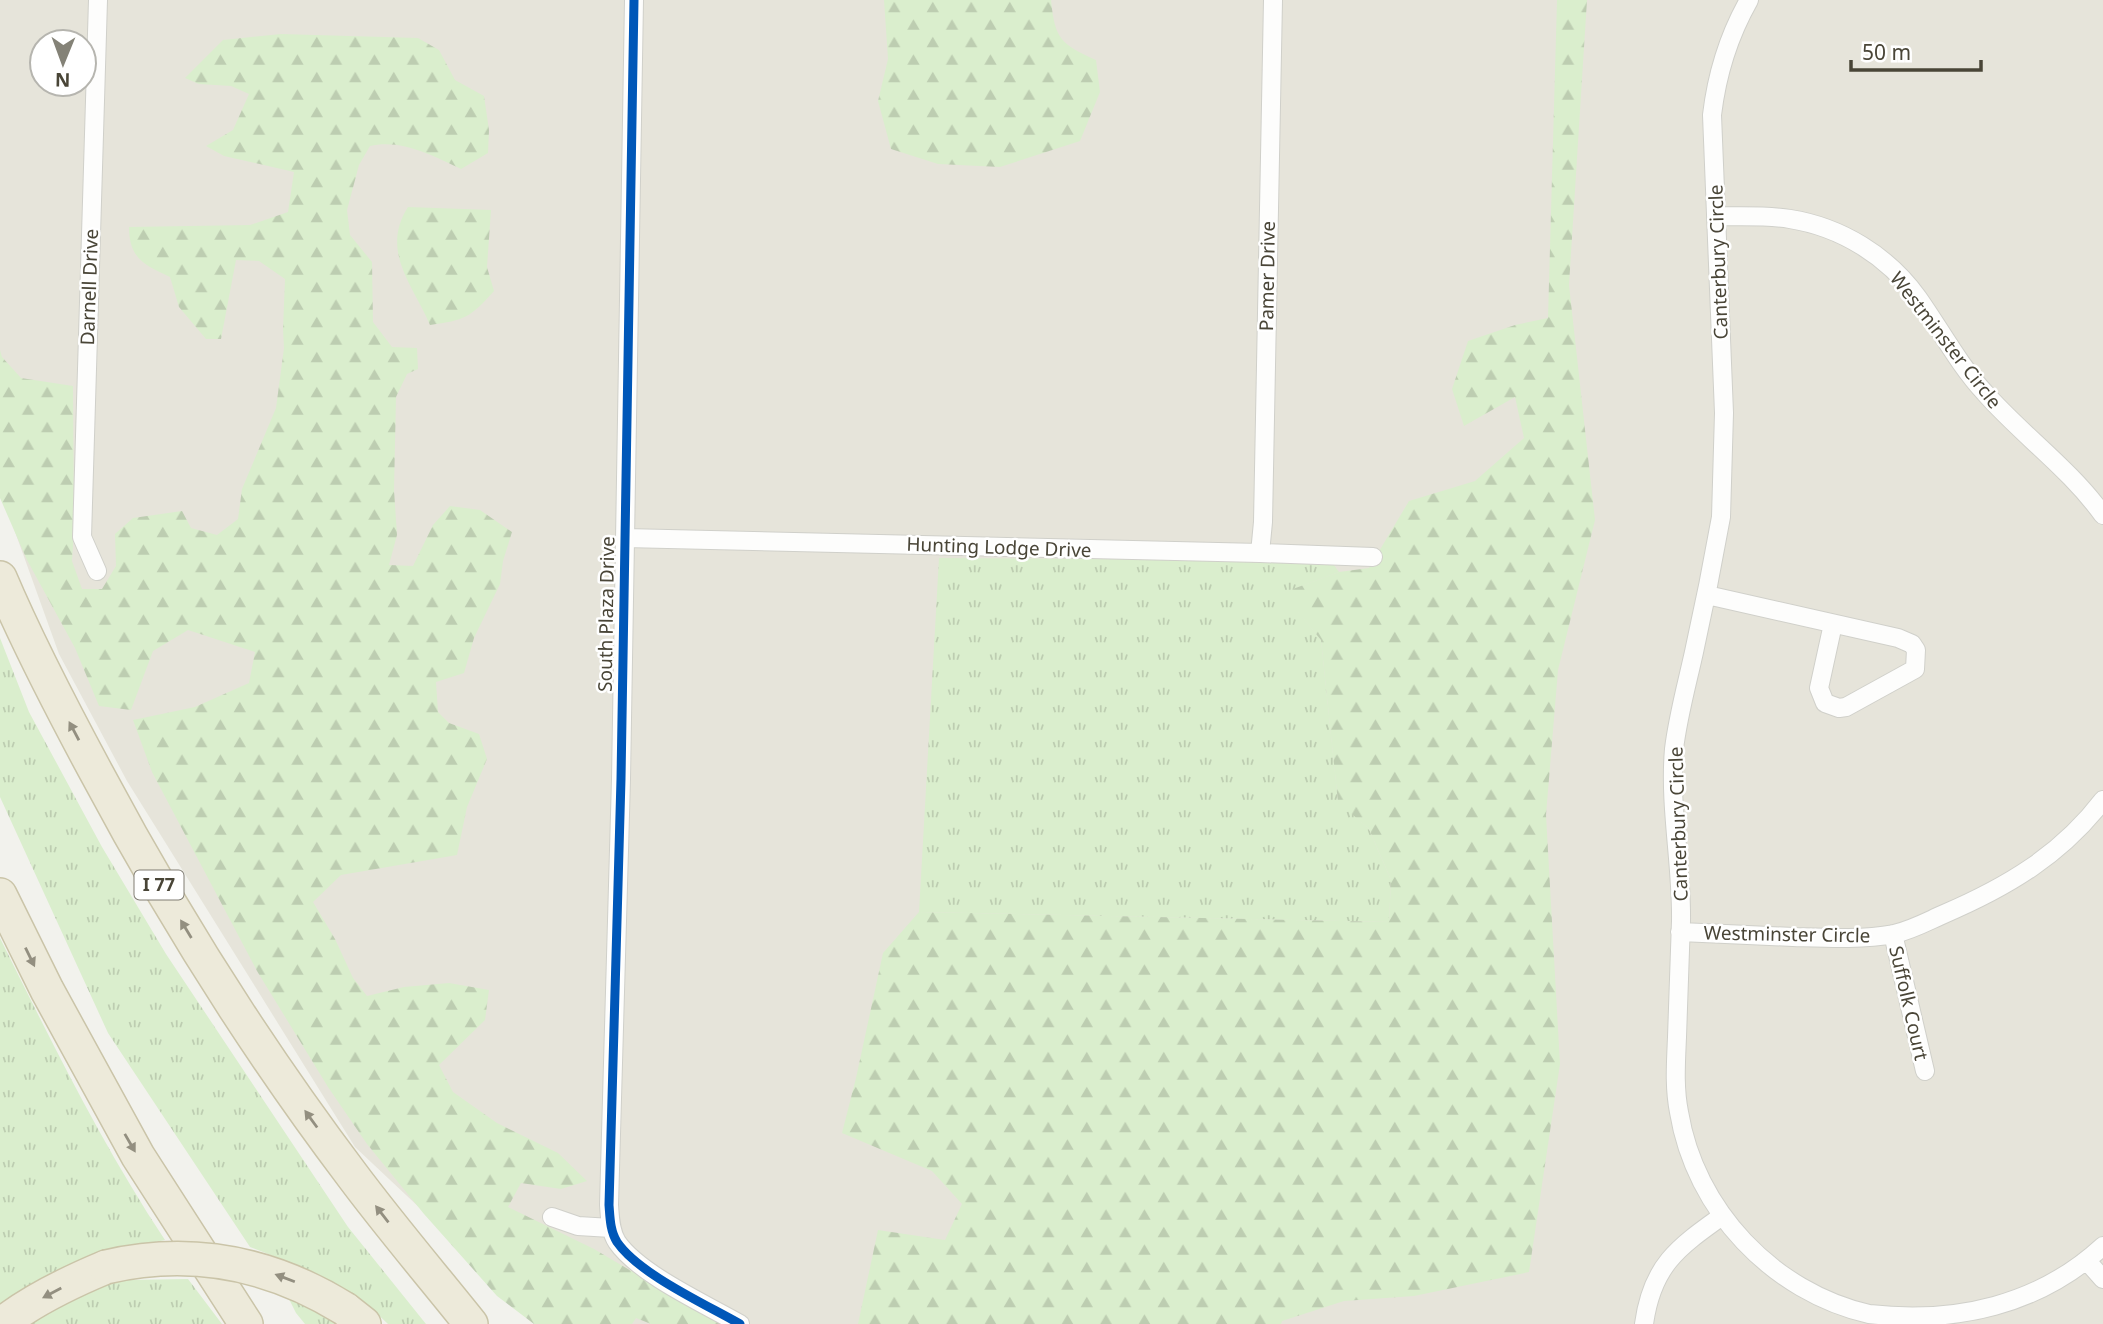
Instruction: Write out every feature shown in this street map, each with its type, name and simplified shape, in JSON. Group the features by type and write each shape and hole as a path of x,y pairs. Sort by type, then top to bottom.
{"highway":[{"name":"I 77","path":"0,578 66,717 122,821 195,946 303,1108 408,1247 471,1324"},
{"path":"0,895 47,990 138,1156 246,1324"},
{"path":"408,1247 442,1274 495,1324"},
{"path":"2,1324 18,1311 106,1267 134,1260 166,1258 229,1263 288,1278 319,1293 354,1317"},
{"path":"220,1286 263,1324"}],"street":[{"name":"Darnell Drive","path":"97,571 82,537 98,0"},
{"name":"South Plaza Drive","path":"611,1228 609,1205 621,779 634,0"},
{"name":"Pamer Drive","path":"1260,553 1263,522 1273,0"},
{"name":"Canterbury Circle","path":"1749,0 1726,44 1715,88 1712,128 1724,413 1724,481 1721,517 1707,595 1675,748 1675,812 1681,884 1676,1064 1679,1114 1699,1176 1722,1216 1751,1248 1776,1271 1809,1292 1860,1312 1902,1320 1937,1320 1982,1314 2042,1291 2087,1261 2103,1246"},
{"name":"Westminster Circle","path":"1716,216 1778,218 1810,223 1846,237 1877,256 1916,295 1984,393 2077,484 2103,515"},
{"name":"Hunting Lodge Drive","path":"625,538 1373,557"},
{"path":"1707,595 1898,638 1912,644 1916,650 1915,669 1846,707 1831,707 1825,704 1819,688 1833,624"},
{"name":"Westminster Circle","path":"1680,932 1832,938 1893,934 1907,930 1965,905 2026,872 2060,847 2089,819 2103,800"},
{"name":"Suffolk Court","path":"1893,934 1925,1071"},
{"path":"1644,1324 1656,1278 1667,1262 1682,1246 1722,1216"},
{"path":"552,1217 578,1226 611,1228 616,1240 630,1257 740,1324"},
{"path":"2087,1261 2103,1279"}],"shaded area":[{"path":"0,0 2103,0 2103,1324 543,1324 355,1147 127,781 59,654 0,490"}],"green space":[{"path":"884,0 1051,0 1055,24 1062,39 1075,50 1096,60 1100,92 1080,141 1000,167 938,164 891,149 878,101 888,59"},
{"path":"1557,0 1587,0 1569,285 1595,520 1558,670 1546,815 1560,1064 1529,1272 1414,1296 1344,1301 1282,1321 1281,1324 858,1324 878,1230 945,1240 962,1204 932,1171 842,1133 883,953 919,912 1389,922 1391,880 1369,829 1338,802 1321,640 1282,593 1339,572 1369,568 1409,501 1475,481 1524,438 1515,397 1464,426 1452,389 1468,341 1515,325 1548,318"},
{"path":"281,34 418,38 439,50 455,80 484,96 489,130 488,153 461,169 405,147 382,144 370,146 359,165 347,210 350,235 372,262 373,322 392,347 417,348 418,369 407,374 396,397 394,490 397,535 389,565 413,566 433,525 450,506 480,510 512,532 503,561 500,584 474,638 464,673 436,682 438,712 449,723 479,734 487,759 467,807 457,855 341,875 313,902 335,939 353,978 367,996 404,987 449,983 489,990 485,1020 439,1065 453,1092 497,1123 558,1153 587,1181 561,1189 521,1183 508,1207 594,1249 721,1324 651,1324 636,1318 632,1324 534,1324 497,1296 424,1214 367,1144 328,1087 257,971 152,772 133,720 195,707 249,683 255,652 188,630 153,651 131,710 99,706 75,648 27,560 0,498 0,350 2,357 21,378 73,386 72,561 82,589 102,589 116,566 115,534 133,518 182,511 191,528 217,535 238,519 242,489 276,408 284,348 285,279 259,261 236,260 221,339 206,339 179,307 170,277 146,264 135,254 129,227 250,225 288,212 294,172 224,156 206,146 233,130 249,94 231,86 199,84 185,78 223,40"},
{"path":"408,207 491,210 487,267 494,291 466,316 430,325 408,282 398,253 400,223"},
{"path":"939,558 1331,561 1339,572 1283,593 1321,640 1338,801 1369,829 1391,880 1389,922 919,912"},
{"path":"0,638 29,712 102,847 166,954 348,1227 426,1324 388,1324 370,1307 299,1266 250,1247 108,1033 0,797"},
{"path":"0,938 99,1130 165,1240 137,1246 0,1305"},
{"path":"188,1279 222,1324 17,1324 56,1299 126,1280"},
{"path":"287,1295 340,1324 305,1324"}],"cycle path":[{"path":"634,0 621,779 609,1205 615,1238 627,1254 656,1277 740,1324"}]}
